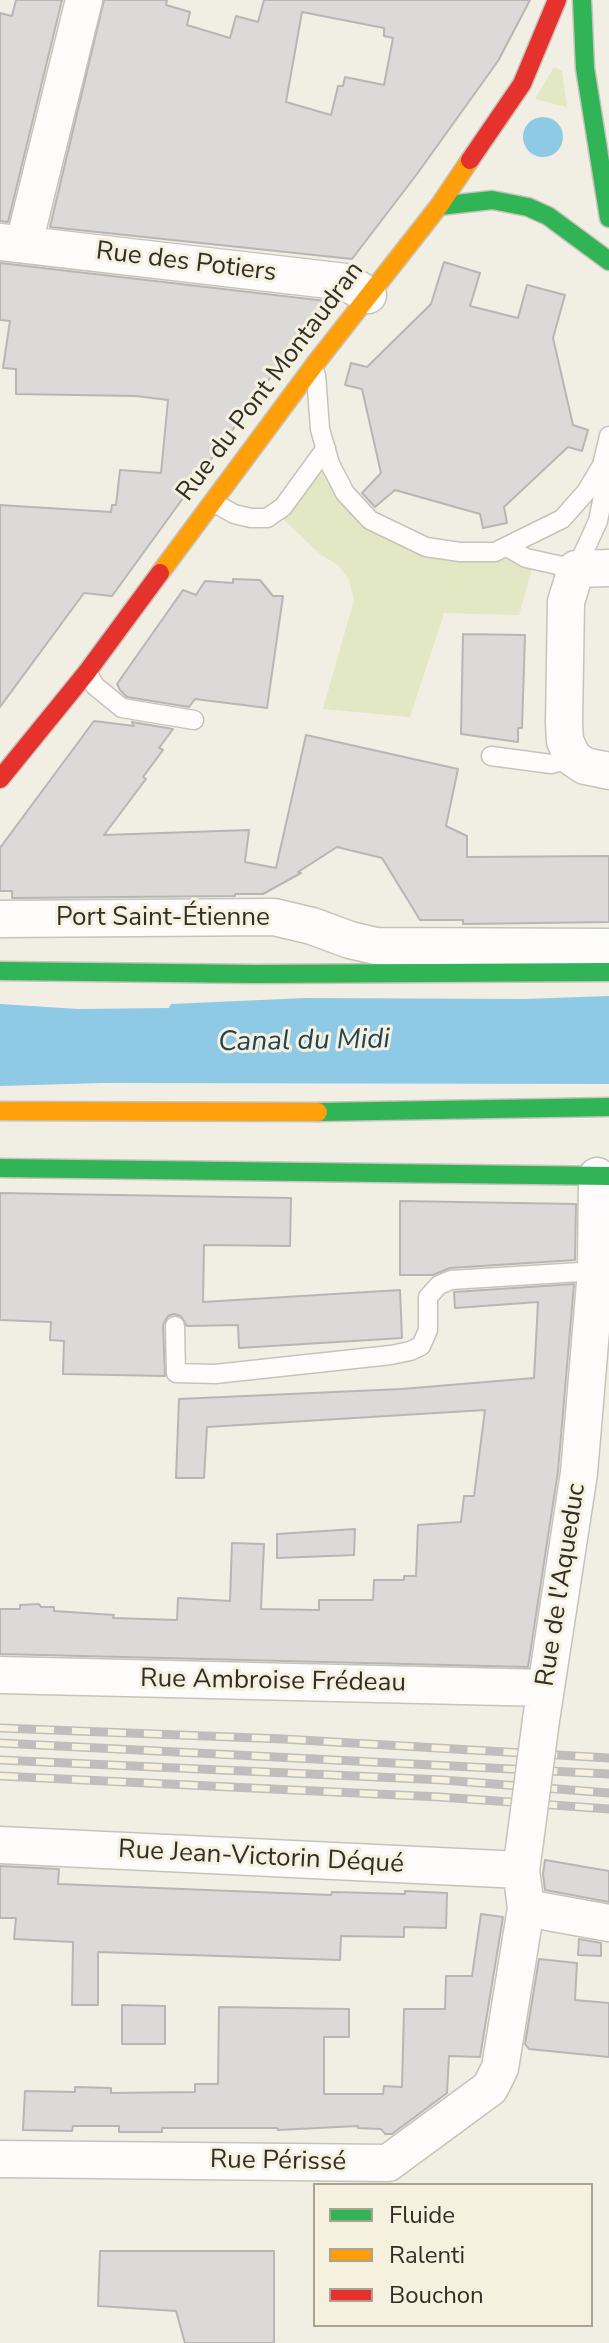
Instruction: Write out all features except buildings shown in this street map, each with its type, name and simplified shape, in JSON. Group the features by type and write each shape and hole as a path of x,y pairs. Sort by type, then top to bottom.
{"main road":[{"name":"Rue du Pont Montaudran","path":"0,779 87,672 315,364 439,206 522,84 557,0"},
{"path":"582,0 585,68 604,166 609,218"},
{"path":"439,206 492,200 528,207 548,216 609,261"},
{"name":"Port Saint-Étienne","path":"0,971 255,974 609,972"},
{"path":"0,1111 374,1112 609,1107"},
{"path":"0,1168 603,1176"}],"street":[{"path":"13,244 84,0"},
{"name":"Rue des Potiers","path":"13,244 346,282 368,295"},
{"path":"593,568 566,602 565,741 573,758 585,766 609,771"},
{"name":"Port Saint-Étienne","path":"0,919 274,917 376,946 609,947"},
{"name":"Rue de l'Aqueduc","path":"526,1908 522,1893 523,1856 579,1473 603,1176"},
{"name":"Rue Ambroise Frédeau","path":"0,1675 544,1704"},
{"name":"Rue Jean-Victorin Déqué","path":"0,1845 523,1856"},
{"path":"526,1908 609,1923"},
{"name":"Rue Périssé","path":"0,2159 388,2163 490,2088 500,2068 526,1908"}],"lane":[{"path":"315,364 320,429 330,464 345,493 370,520 426,547 460,552 495,552 507,547 562,519 586,492 602,465"},
{"path":"507,547 526,558 593,568 603,496 602,465 609,436"},
{"path":"213,502 234,514 267,518 283,507 326,448"},
{"path":"87,672 95,686 122,708 194,720"},
{"path":"491,756 551,764 573,758"},
{"path":"175,1326 176,1373 215,1374 391,1355 421,1346 428,1330 428,1297 439,1285 451,1280 596,1271"}],"green space":[{"path":"554,67 562,71 567,107 535,99"},
{"path":"321,469 372,531 401,546 440,558 480,561 512,558 532,569 519,615 444,613 410,717 323,709 354,600 349,580 338,565 320,554 283,519"}],"water":[{"path":"543,117 557,123 563,137 557,151 543,157 529,151 523,137 529,123"},
{"name":"Canal du Midi","path":"609,996 609,1084 103,1083 0,1086 0,1004 78,1009 169,1008 171,1004 305,998 524,999"}],"railway":[{"path":"0,1728 283,1739 609,1758"},
{"path":"0,1743 609,1774"},
{"path":"0,1760 443,1780 609,1793"},
{"path":"0,1776 440,1797 609,1809"}],"traffic: fast":[{"path":"582,0 585,68 609,218"},
{"path":"439,206 492,200 528,207 548,216 609,261"},
{"path":"0,971 255,974 609,972"},
{"path":"318,1112 609,1107"},
{"path":"0,1168 609,1176"}],"traffic: slow":[{"path":"160,573 315,364 439,206 470,160"},
{"path":"0,1111 318,1112"}],"traffic: jam":[{"path":"470,160 522,84 557,0"},
{"path":"0,779 87,672 160,573"}]}
